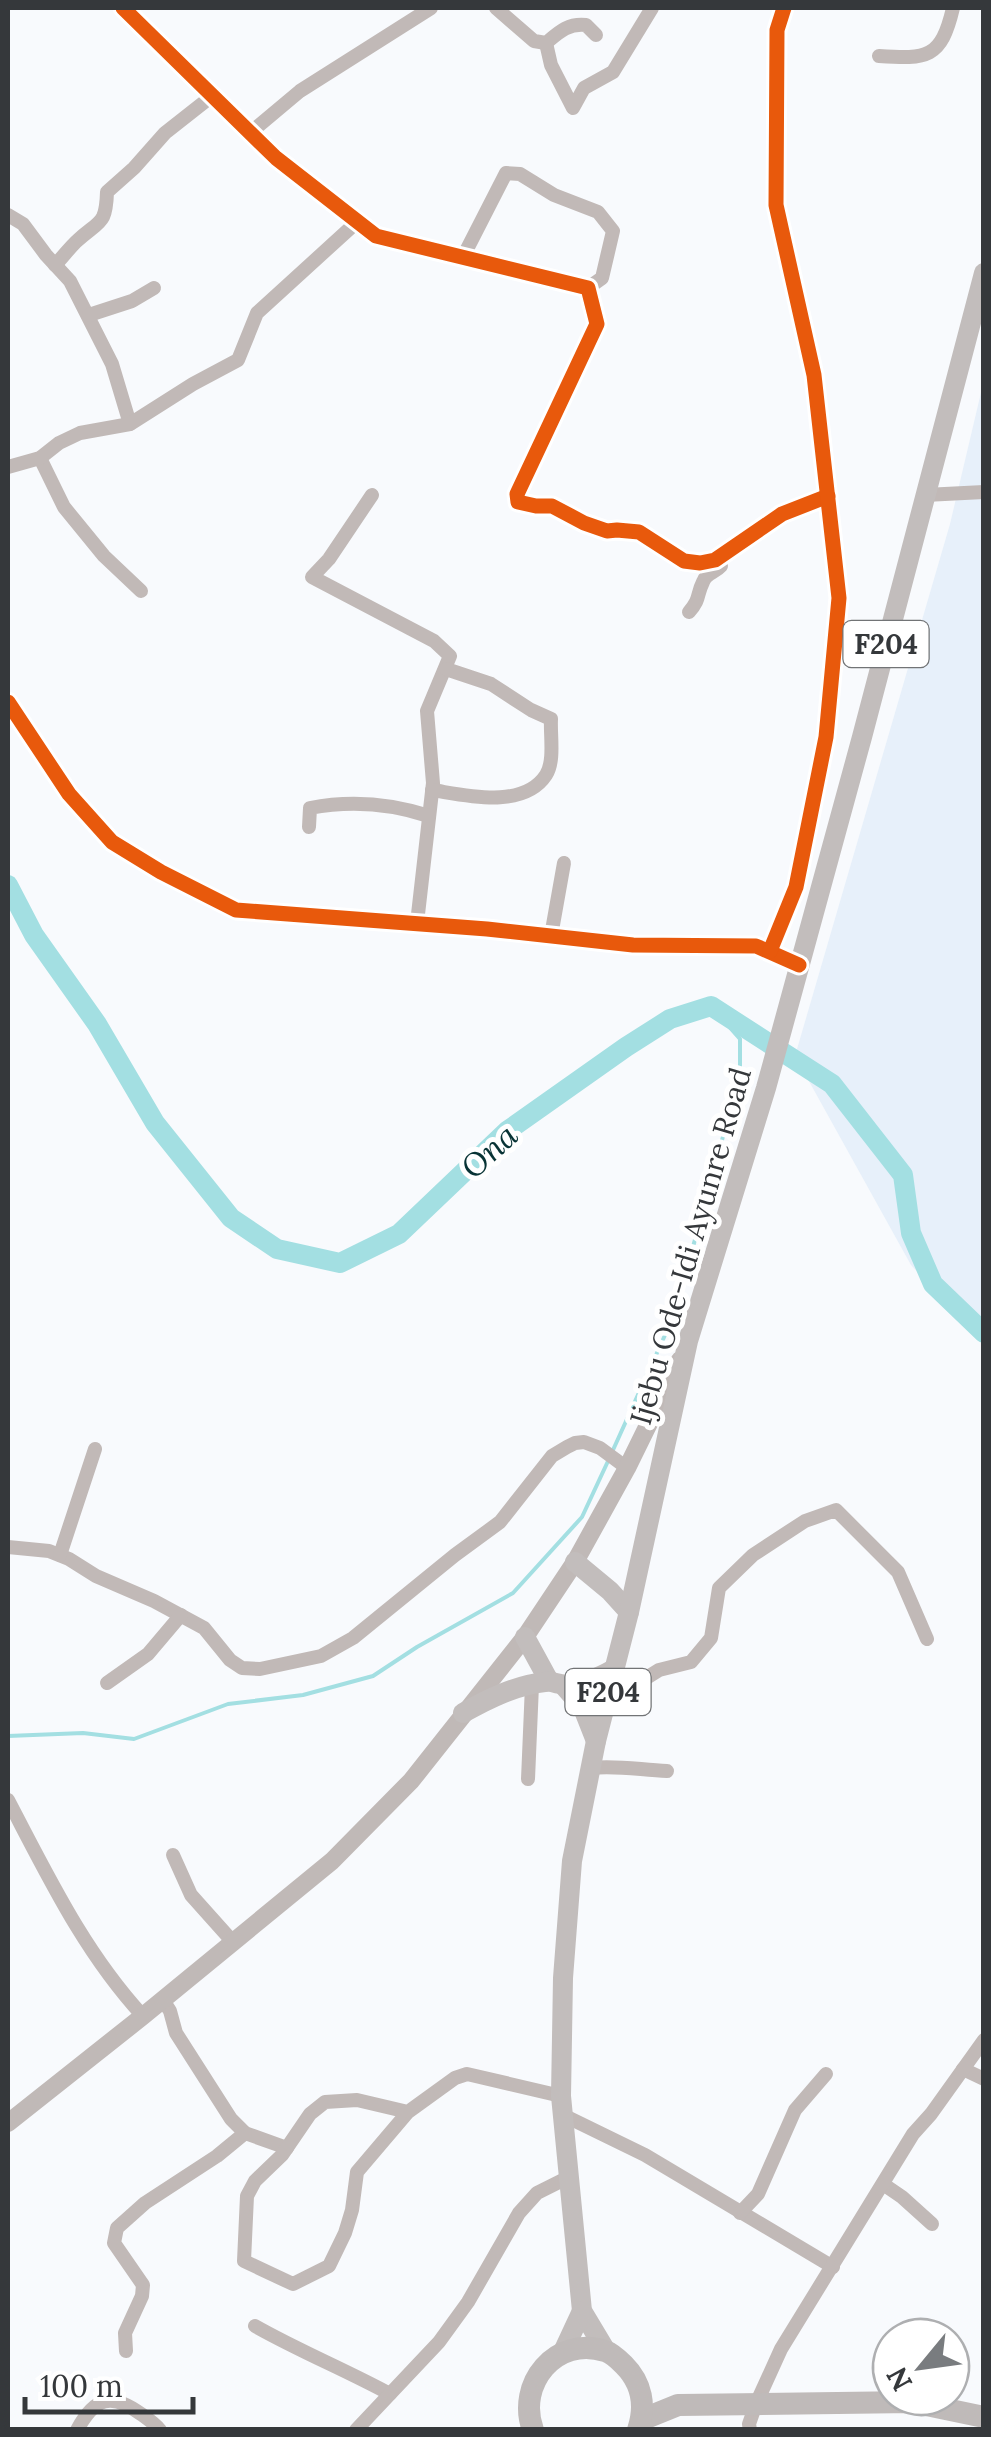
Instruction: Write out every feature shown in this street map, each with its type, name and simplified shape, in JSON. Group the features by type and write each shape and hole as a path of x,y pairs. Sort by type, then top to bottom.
{"highway":[{"path":"528,2424 530,2394 538,2374 553,2359 582,2349 606,2351 629,2370 642,2399 639,2425"},
{"path":"639,2388 678,2404 912,2402 984,2417"},
{"path":"639,2425 678,2404"}],"main road":[{"name":"Ijebu Ode-Idi Ayunre Road","path":"582,2311 562,2106 562,1978 572,1861 688,1341 766,1088 984,273"},
{"path":"8,2123 332,1860 411,1781 525,1636 576,1562 621,1463 688,1341"},
{"path":"576,1562 628,1612"},
{"path":"525,1636 548,1684 583,1708 596,1740"},
{"path":"463,1713 490,1698 548,1684 584,1683 614,1669"},
{"path":"562,2354 582,2311"},
{"name":"F204","path":"582,2311 606,2351"}],"street":[{"path":"123,8 276,158 376,236 588,288 602,278 613,231 598,212 554,194 520,174 506,172 463,257"},
{"path":"250,134 300,91 430,8"},
{"path":"496,8 534,41 546,43"},
{"path":"546,43 573,108 584,88 614,70 652,8"},
{"path":"770,950 796,887 826,737 839,598 814,375 776,205 777,30 784,8"},
{"path":"879,56 912,58 939,47 952,8"},
{"path":"546,43 564,27 577,24 586,25 596,35"},
{"path":"55,265 78,240 98,226 107,211 107,192 165,133 212,96"},
{"path":"8,214 23,224 70,281 112,364 130,424"},
{"path":"8,468 40,458 59,443 80,434 130,424 238,360 257,313 358,222"},
{"path":"89,315 154,288"},
{"path":"588,288 597,324 517,494 518,502 552,506 607,532 639,532 684,561 700,563 715,560 782,514 828,496"},
{"path":"40,458 64,507 104,556 141,591"},
{"path":"925,494 984,492"},
{"path":"372,496 312,577 434,641 450,656 427,710 432,790 417,923"},
{"path":"690,612 699,601 708,575 721,566 715,560"},
{"path":"432,790 506,798 525,792 546,776 550,760 551,719 492,684 446,669"},
{"path":"8,702 68,794 112,842 236,910 632,945 756,946 799,965"},
{"path":"309,827 310,808 330,804 366,802 429,816"},
{"path":"550,936 564,863"},
{"path":"8,1547 49,1551 70,1559 96,1576 204,1628 230,1660 242,1668 260,1668 321,1656 353,1638 500,1522 552,1456 584,1442 621,1463"},
{"path":"60,1555 95,1449"},
{"path":"608,1695 629,1693 660,1670 691,1662 711,1638 719,1588 753,1555 805,1520 836,1510 898,1572 928,1639"},
{"path":"108,1683 148,1654 181,1615"},
{"path":"528,1780 548,1684"},
{"path":"591,1768 612,1764 667,1771"},
{"path":"8,1800 90,1950 143,2016"},
{"path":"173,1855 191,1895 233,1942"},
{"path":"163,2000 176,2033 231,2119 245,2134 286,2148"},
{"path":"750,2430 756,2404 781,2349 913,2134 984,2040"},
{"path":"963,2069 984,2079"},
{"path":"408,2112 357,2100 325,2102 310,2114 246,2196 244,2260 293,2284 329,2266 352,2210 357,2172 408,2112 455,2078 467,2074 562,2106 833,2266"},
{"path":"740,2212 758,2194 796,2110 826,2074"},
{"path":"126,2350 125,2333 143,2285 114,2243 117,2228 145,2203 245,2134"},
{"path":"356,2430 439,2342 536,2193 569,2176"},
{"path":"882,2184 932,2224"},
{"path":"255,2326 390,2394"},
{"path":"77,2430 95,2406 116,2399 134,2408 160,2430"}],"shaded area":[{"path":"983,384 983,1341 911,1265 795,1056 950,524"}],"waterway":[{"name":"Ona","path":"8,885 34,935 97,1024 155,1123 231,1218 277,1249 340,1263 399,1234 507,1131 670,1019 711,1006 832,1084 903,1175 911,1233 933,1284 984,1333"},
{"path":"613,1450 675,1313 740,1074 740,1039 711,1006"},
{"path":"8,1736 83,1733 134,1739 228,1704 303,1695 373,1676 513,1593 582,1517 609,1459"}],"cycle path":[{"path":"123,8 276,158 376,236 588,288 597,324 517,494 518,502 552,506 607,531 639,532 684,561 700,563 715,560 782,514 828,496"},
{"path":"770,951 796,887 826,737 839,598 814,375 776,205 777,30 784,8"},
{"path":"8,702 69,794 112,842 236,910 487,929 633,945 756,946 799,965"}]}
